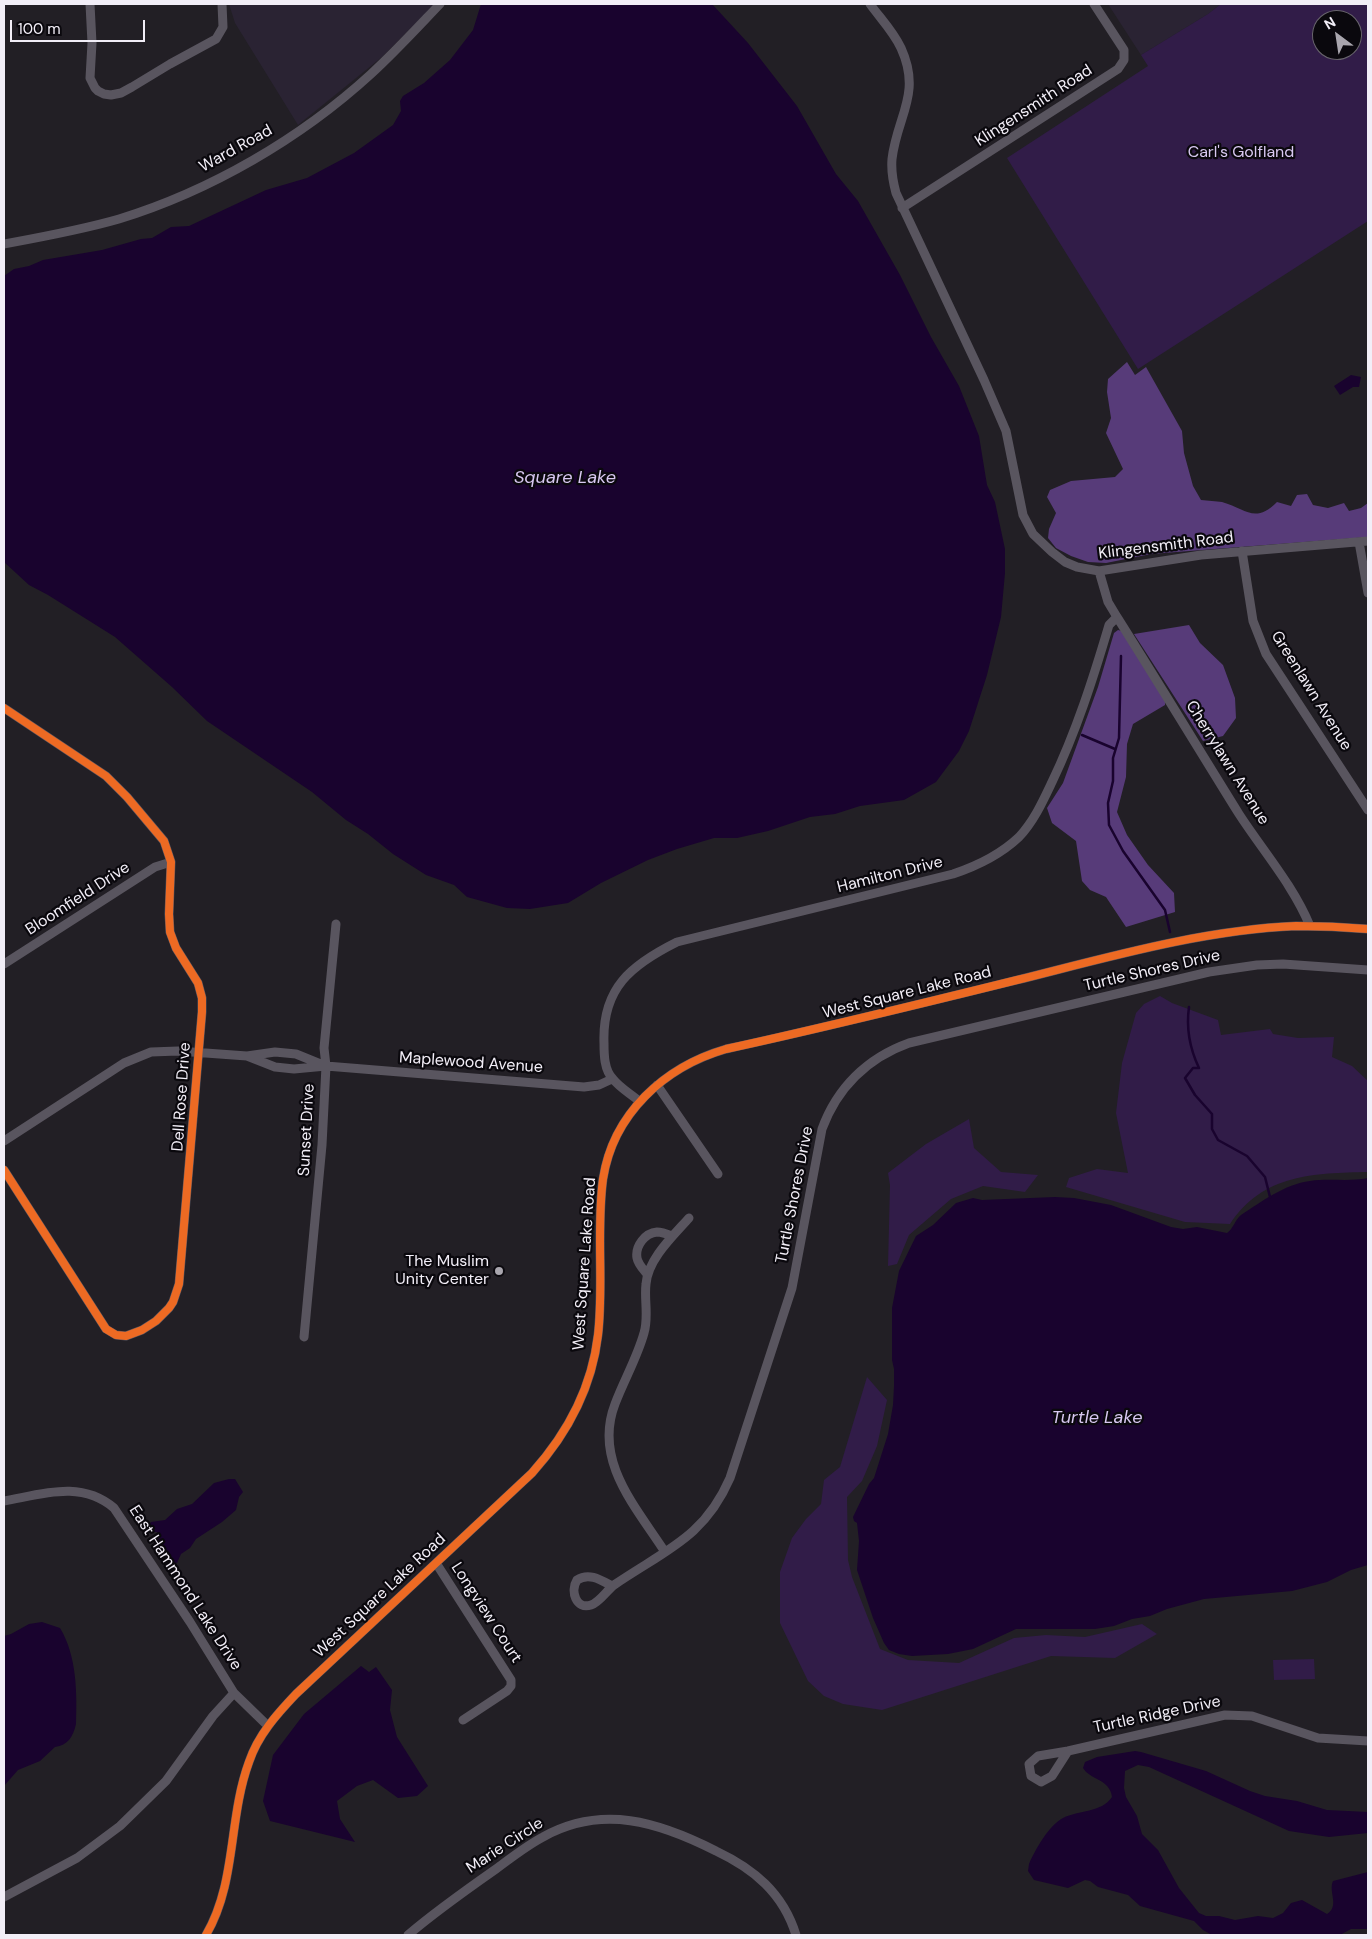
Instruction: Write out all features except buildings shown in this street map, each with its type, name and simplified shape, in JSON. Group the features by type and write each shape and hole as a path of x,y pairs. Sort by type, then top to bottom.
{"street":[{"path":"90,4 92,43 90,78 98,91 111,95 132,88 170,64 216,39 223,28 222,4"},
{"name":"Ward Road","path":"4,244 82,229 133,214 190,191 242,165 309,123 362,82 440,4"},
{"name":"Klingensmith Road","path":"870,4 898,41 908,70 907,105 896,141 892,164 894,184 902,208 984,380 1006,431 1023,515 1033,534 1065,562 1078,567 1099,571 1201,555 1364,542"},
{"name":"Klingensmith Road","path":"902,208 1118,69 1124,60 1123,48 1094,4"},
{"path":"1364,542 1368,593"},
{"name":"Greenlawn Avenue","path":"1242,551 1253,621 1266,654 1368,810"},
{"path":"1099,571 1108,602 1116,617"},
{"name":"Cherrylawn Avenue","path":"1116,617 1283,879 1310,926"},
{"name":"Hamilton Drive","path":"612,1079 604,1056 606,1008 613,992 626,976 640,963 657,952 677,942 694,937 794,915 953,874 986,861 1019,836 1043,803 1068,749 1110,625 1116,617"},
{"name":"Dell Rose Drive","path":"4,708 90,764 112,781 160,836 168,848 171,862 169,923 172,940 194,976 200,990 202,1012 179,1284 169,1308 156,1321 142,1330 126,1336 116,1335 106,1329 4,1170"},
{"name":"Bloomfield Drive","path":"4,964 155,867 171,862"},
{"name":"Sunset Drive","path":"304,1337 322,1145 326,1066 324,1048 336,924"},
{"name":"West Square Lake Road","path":"206,1935 221,1903 228,1878 239,1795 243,1780 249,1760 268,1726 296,1694 546,1458 566,1428 578,1404 591,1370 598,1335 603,1178 614,1141 622,1126 639,1101 657,1085 689,1062 726,1049 1197,938 1265,929 1310,926 1368,928"},
{"name":"Turtle Shores Drive","path":"612,1586 690,1534 709,1516 720,1499 730,1478 792,1288 822,1129 839,1096 862,1070 889,1051 909,1043 1209,972 1256,965 1284,964 1368,970"},
{"name":"Maplewood Avenue","path":"4,1141 107,1073 137,1057 164,1051 247,1056 275,1052 296,1054 326,1066"},
{"name":"Maplewood Avenue","path":"247,1056 275,1067 294,1069 326,1066 584,1087 599,1085 612,1079"},
{"path":"612,1079 639,1101"},
{"path":"657,1085 718,1174"},
{"path":"665,1552 616,1475 612,1461 609,1427 614,1405 645,1328 648,1274 672,1236 689,1218"},
{"path":"648,1274 639,1264 637,1258 637,1251 642,1241 653,1233 663,1233 672,1236"},
{"name":"East Hammond Lake Drive","path":"4,1501 71,1491 94,1494 107,1501 135,1537 234,1693 268,1726"},
{"name":"Longview Court","path":"436,1563 511,1680 508,1691 463,1720"},
{"path":"4,1897 77,1858 120,1826 166,1781 214,1716 234,1693"},
{"name":"Turtle Ridge Drive","path":"1068,1751 1049,1779 1037,1781 1031,1776 1028,1768 1031,1760 1034,1758 1203,1719 1232,1715 1252,1716 1318,1738 1368,1742"},
{"name":"Marie Circle","path":"408,1935 444,1905 543,1837 582,1822 616,1819 635,1821 699,1842 744,1867 774,1892 789,1915 796,1935"}],"shaded area":[{"path":"229,4 435,4 382,57 298,125 235,23"},
{"path":"1108,4 1221,4 1141,55"},
{"path":"1127,362 1135,375 1146,367 1182,431 1184,453 1193,486 1201,500 1222,502 1256,514 1269,509 1277,502 1291,506 1297,495 1307,494 1313,505 1328,508 1344,503 1349,511 1361,508 1368,503 1368,537 1151,554 1106,563 1088,562 1056,548 1048,538 1049,529 1056,513 1047,497 1050,490 1071,481 1115,477 1123,469 1106,433 1111,418 1107,392 1108,379"},
{"path":"1189,625 1200,643 1223,665 1235,698 1236,718 1223,736 1203,741 1134,634"},
{"path":"1118,630 1122,631 1165,698 1165,705 1133,724 1127,744 1126,777 1117,812 1127,835 1148,865 1174,893 1175,912 1126,927 1106,897 1090,890 1082,881 1076,841 1052,823 1047,808 1063,783 1098,687 1114,633"}],"green space":[{"name":"Carl's Golfland","path":"1221,4 1368,4 1368,221 1138,369 1007,158 1148,66 1141,55"},
{"path":"1160,996 1172,1003 1218,1020 1221,1035 1270,1029 1273,1034 1298,1038 1334,1037 1332,1057 1352,1066 1368,1081 1368,1172 1309,1176 1274,1186 1258,1195 1243,1207 1230,1224 1185,1222 1066,1187 1069,1178 1097,1169 1128,1173 1116,1113 1122,1063 1136,1013 1144,1004"},
{"path":"969,1119 974,1148 1001,1172 1038,1175 1025,1192 983,1186 951,1199 909,1235 897,1264 888,1266 890,1185 888,1173 926,1144"},
{"path":"867,1377 887,1400 877,1446 862,1481 847,1497 848,1560 852,1577 880,1649 908,1660 959,1663 1014,1638 1046,1635 1085,1637 1142,1624 1157,1634 1115,1658 1051,1656 882,1710 843,1704 824,1696 808,1681 780,1623 780,1572 792,1538 806,1519 821,1504 824,1480 840,1467"},
{"path":"1314,1659 1315,1679 1274,1680 1273,1660"}],"water":[{"name":"Square Lake","path":"481,4 712,4 748,43 797,106 836,174 858,201 900,275 931,337 959,386 979,436 987,485 995,502 1005,549 1001,617 987,675 969,731 959,751 936,782 904,800 860,806 835,814 810,817 768,831 737,838 714,838 677,849 648,860 601,883 568,903 530,909 507,908 467,897 454,885 426,875 393,854 368,834 346,820 312,792 207,721 172,687 115,637 29,585 4,562 4,276 14,269 29,266 43,260 102,250 141,239 152,238 171,227 189,226 266,190 307,178 354,153 393,125 401,111 400,101 403,96 424,83 450,60 473,30"},
{"path":"1351,375 1361,377 1359,387 1353,387 1340,395 1334,386"},
{"name":"Turtle Lake","path":"1368,1178 1368,1565 1351,1570 1327,1582 1292,1591 1204,1599 1167,1609 1150,1616 1132,1619 1114,1626 1095,1629 1016,1629 973,1649 948,1654 912,1656 889,1650 873,1618 857,1570 859,1541 857,1523 853,1517 869,1484 874,1478 888,1434 894,1386 892,1308 899,1271 916,1236 933,1225 956,1203 973,1198 982,1200 1055,1197 1074,1198 1111,1205 1171,1227 1183,1229 1197,1227 1227,1233 1241,1215 1274,1194 1291,1186 1317,1180"},
{"path":"235,1479 243,1492 239,1497 236,1510 196,1539 190,1548 181,1554 177,1563 172,1562 158,1540 157,1532 151,1532 147,1527 151,1522 165,1520 177,1509 192,1504 214,1483"},
{"path":"42,1622 60,1628 70,1650 76,1687 76,1724 67,1742 55,1747 40,1761 18,1770 4,1786 4,1636 29,1624"},
{"path":"361,1666 369,1672 376,1667 392,1690 390,1710 397,1737 428,1786 417,1796 398,1798 373,1780 357,1786 337,1801 340,1819 355,1842 270,1821 263,1801 273,1755 304,1714"},
{"path":"1135,1751 1206,1771 1265,1796 1297,1801 1327,1810 1368,1812 1368,1833 1329,1837 1289,1831 1149,1767 1138,1765 1125,1771 1124,1788 1126,1797 1137,1816 1142,1834 1158,1850 1179,1888 1199,1913 1206,1916 1219,1916 1235,1920 1258,1916 1273,1918 1283,1913 1291,1903 1302,1900 1327,1914 1333,1907 1333,1881 1368,1872 1368,1929 1351,1929 1340,1935 1212,1935 1203,1930 1194,1921 1140,1906 1128,1895 1098,1887 1090,1881 1085,1880 1068,1888 1034,1880 1028,1871 1029,1864 1039,1845 1053,1826 1069,1815 1096,1809 1112,1797 1104,1783 1086,1772 1083,1768 1085,1762 1097,1757"}],"waterway":[{"path":"1121,656 1119,738 1113,758 1113,781 1108,803 1109,825 1123,851 1165,910 1170,932"},
{"path":"1082,735 1115,749"},
{"path":"1189,1007 1188,1023 1190,1038 1199,1068 1193,1068 1185,1078 1195,1095 1212,1114 1212,1129 1218,1140 1247,1156 1265,1177 1270,1197"}],"cycle path":[{"path":"4,708 106,776 127,797 164,841 171,862 170,932 176,948 198,983 202,998 202,1012 179,1284 169,1308 156,1321 142,1330 126,1336 116,1335 106,1329 4,1170"},
{"path":"206,1935 216,1915 223,1894 242,1784 257,1743 269,1725 296,1694 532,1473 567,1426 584,1391 595,1354 598,1335 600,1316 601,1198 603,1179 609,1155 618,1134 630,1114 645,1096 662,1081 703,1057 726,1049 872,1016 1156,946 1226,933 1296,926 1368,929"}],"place":[{"name":"The Muslim Unity Center","path":"499,1271"}]}
